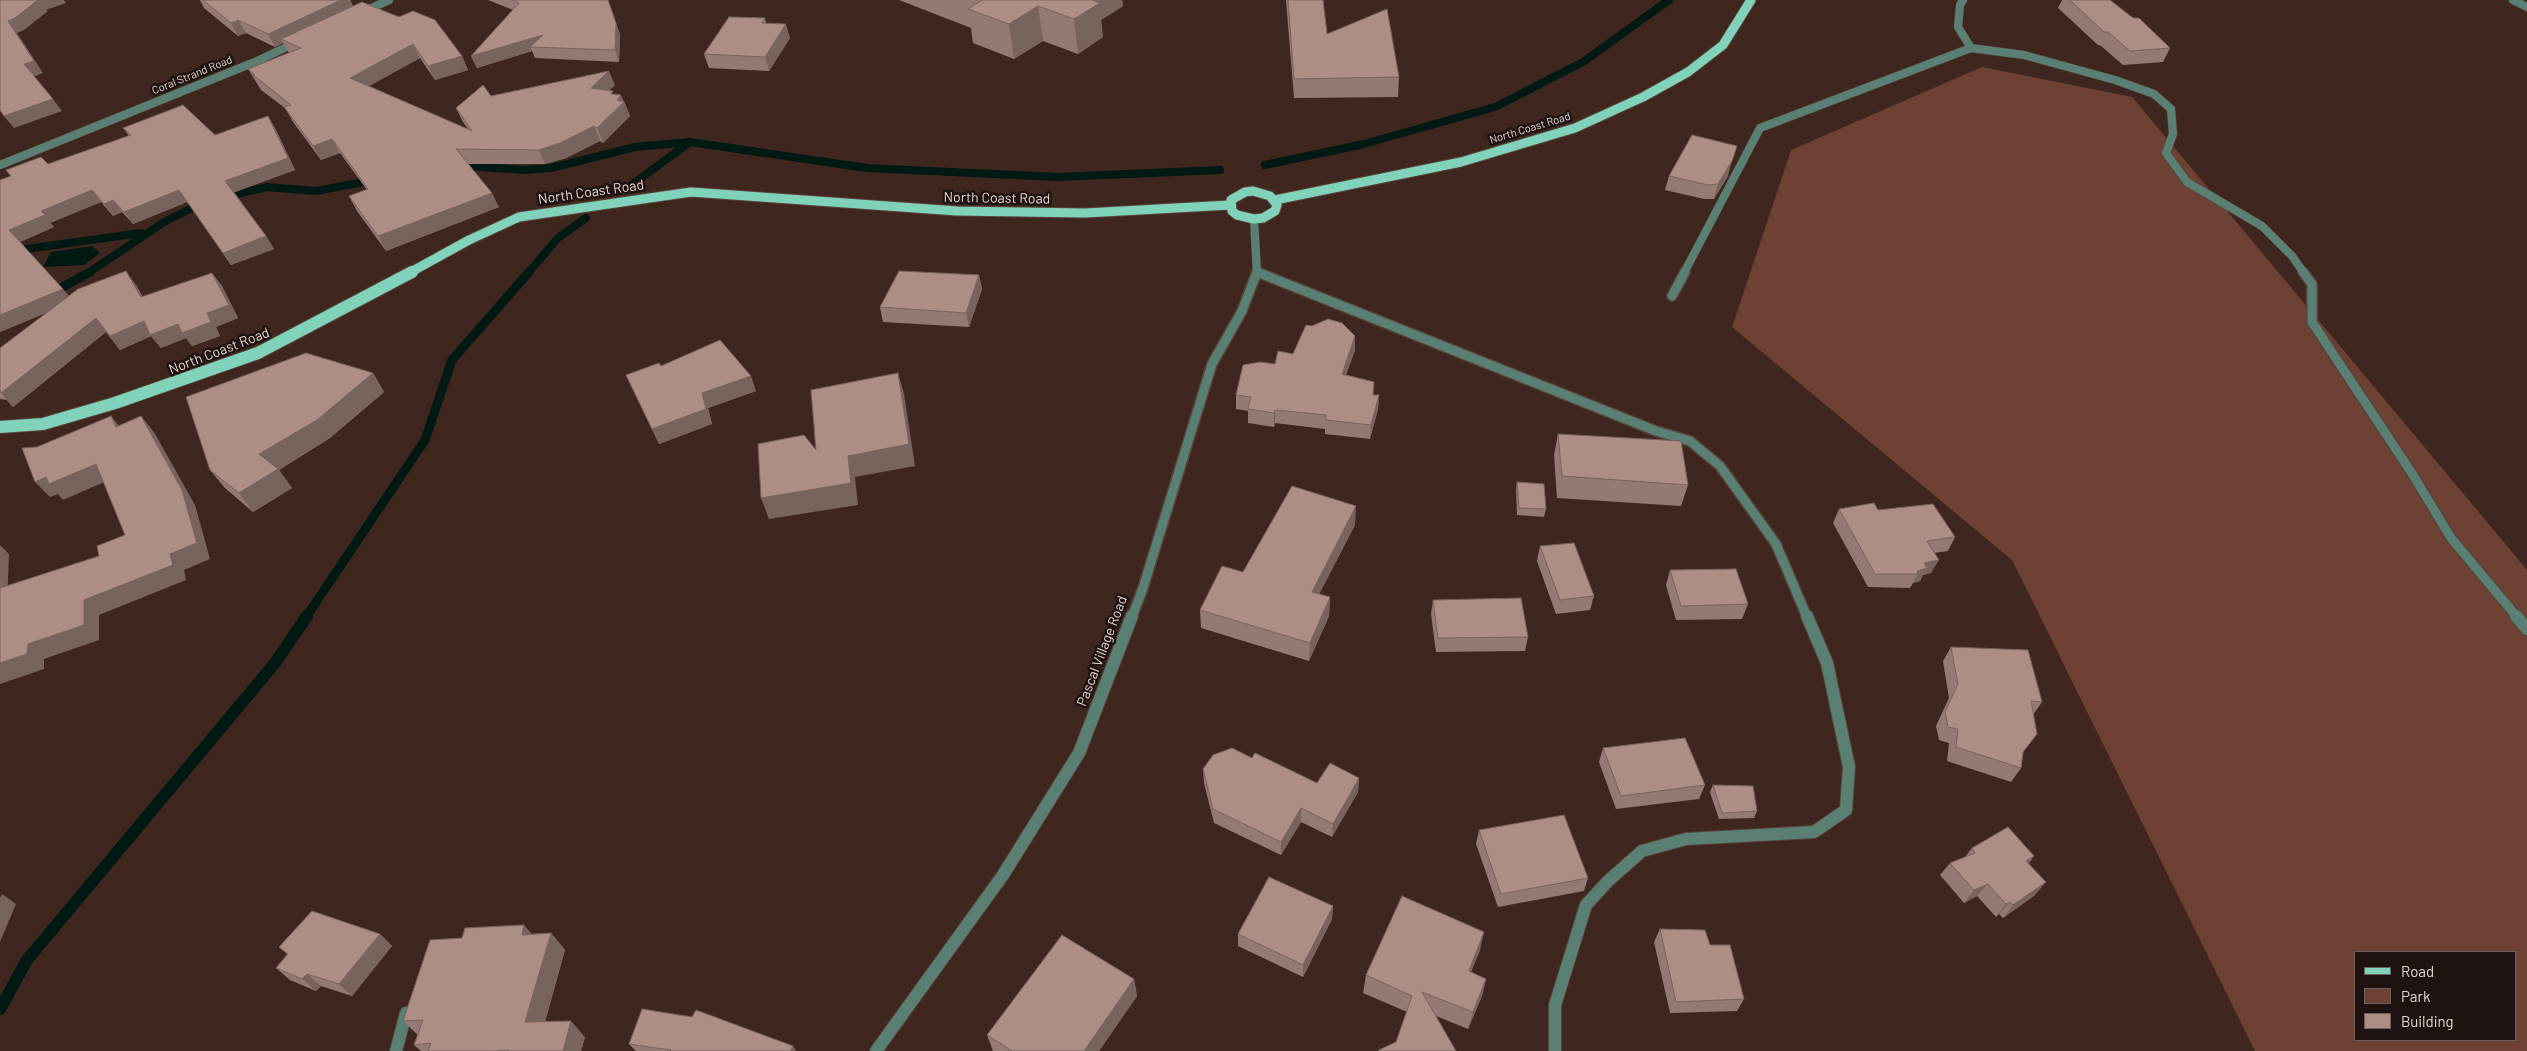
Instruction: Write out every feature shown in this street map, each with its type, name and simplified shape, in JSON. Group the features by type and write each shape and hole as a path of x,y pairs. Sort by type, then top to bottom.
{"main road":[{"name":"North Coast Road","path":"1275,200 1461,162 1575,128 1644,97 1688,72 1723,45 1751,0"},
{"name":"North Coast Road","path":"0,427 43,424 115,403 258,353 348,307 469,240 519,218 555,210 691,192 957,211 1085,213 1230,205"},
{"path":"1254,192 1263,193 1275,200 1275,210 1263,218 1254,219 1237,215 1230,205 1237,196 1254,192"}],"street":[{"path":"353,16 389,0"},
{"path":"1963,0 1960,5 1958,26 1971,48"},
{"path":"2513,0 2527,6"},
{"name":"Coral Strand Road","path":"0,165 255,62 308,37"},
{"path":"1672,296 1760,128 1971,48 2024,55 2115,80 2154,94 2171,109 2173,134 2166,153 2187,182 2262,226 2292,256 2312,284 2312,322 2413,475 2452,538 2527,629"},
{"name":"Pascal Village Road","path":"876,1051 1003,875 1080,753 1143,588 1212,364 1242,311 1258,272 1254,219"},
{"path":"1258,272 1656,431 1690,442 1720,466 1776,544 1827,663 1848,767 1846,810 1814,832 1686,839 1642,851 1608,881 1586,905 1555,1005 1555,1051"},
{"path":"396,1051 406,1013"}],"green space":[{"path":"1982,67 2132,97 2527,570 2527,1051 2255,1051 2012,560 1732,327 1791,150"}],"water":[{"path":"92,246 100,253 84,265 43,267 51,252"}],"building":[{"path":"0,0 38,0 15,18 8,21 34,61 24,64 53,99 4,116 0,110"},
{"path":"203,0 341,0 268,34 238,20 231,23"},
{"path":"512,0 608,0 616,23 615,50 530,47 543,35 471,56 519,3"},
{"path":"982,0 1092,0 1100,3 1074,19 1038,6 1009,24 968,9"},
{"path":"1288,0 1323,0 1327,34 1387,9 1399,77 1294,79"},
{"path":"2070,0 2110,0 2133,18 2139,18 2170,48 2130,51 2108,32 2104,32"},
{"path":"362,2 399,17 413,11 435,20 462,56 428,66 413,44 350,78 472,131 456,108 483,85 491,96 609,71 591,88 613,91 611,94 621,95 617,100 624,102 597,128 594,126 560,143 539,150 456,149 492,193 378,236 349,196 368,189 332,139 313,146 284,107 291,105 248,69 301,48 281,39"},
{"path":"729,17 765,18 762,23 786,24 765,57 704,54"},
{"path":"183,105 215,135 268,116 288,158 225,181 266,236 223,253 179,190 124,212 113,200 104,204 92,190 41,211 45,215 9,230 63,289 0,315 0,180 11,176 6,170 41,157 48,164 131,135 123,128"},
{"path":"1692,135 1737,146 1732,161 1718,184 1708,185 1669,176"},
{"path":"126,271 141,297 212,273 229,305 207,313 211,322 182,333 178,324 150,335 144,321 110,336 96,318 1,393 0,348 78,289"},
{"path":"899,271 979,275 966,313 880,307"},
{"path":"1328,319 1342,323 1355,336 1342,374 1374,382 1373,395 1379,395 1371,425 1326,420 1326,415 1275,410 1274,413 1248,409 1251,397 1236,395 1243,365 1260,362 1275,364 1278,351 1293,354 1306,325 1312,326"},
{"path":"720,340 751,376 702,393 706,409 652,429 626,375 659,363 661,366"},
{"path":"306,353 373,373 317,420 259,454 278,469 239,493 210,470 186,397"},
{"path":"898,373 909,444 848,456 851,483 761,498 758,444 804,435 816,450 811,390"},
{"path":"111,416 116,427 141,416 182,490 197,543 170,554 173,565 84,600 84,625 28,644 27,654 0,663 0,588 99,556 97,546 125,535 96,464 49,484 46,477 35,482 22,448 37,447"},
{"path":"1558,434 1681,441 1688,485 1562,476"},
{"path":"1517,482 1544,484 1546,509 1519,508"},
{"path":"1292,486 1356,506 1312,592 1330,597 1310,643 1200,610 1222,566 1243,572"},
{"path":"1874,503 1878,510 1933,504 1955,537 1927,541 1939,560 1924,563 1927,568 1917,571 1918,574 1875,574 1839,509"},
{"path":"1574,543 1594,596 1560,600 1540,546"},
{"path":"1736,569 1748,604 1681,606 1670,570"},
{"path":"1521,598 1528,637 1438,638 1433,600"},
{"path":"1951,647 2028,650 2042,702 2031,701 2037,734 2023,752 2021,768 1956,747 1958,729 1948,727 1945,712 1958,684"},
{"path":"1685,738 1705,785 1621,796 1603,748"},
{"path":"1232,748 1252,758 1255,753 1317,783 1330,763 1359,778 1333,824 1301,808 1281,842 1213,809 1203,769 1213,755"},
{"path":"1713,785 1753,786 1757,811 1722,813"},
{"path":"1564,815 1588,878 1501,894 1479,830"},
{"path":"2008,827 2034,856 2026,861 2046,882 2013,905 2010,902 2006,904 1988,884 1974,890 1950,863 1975,853 1972,848"},
{"path":"1269,877 1333,906 1303,965 1238,934"},
{"path":"1402,896 1484,932 1469,971 1486,979 1473,1012 1422,992 1456,1051 1379,1051 1396,1042 1412,996 1366,975"},
{"path":"312,911 380,934 339,984 307,974 302,979 276,968 288,954 279,947"},
{"path":"524,925 522,935 551,933 525,1022 571,1021 563,1051 428,1051 431,1043 414,1045 423,1020 403,1021 430,940 462,938 465,928"},
{"path":"1660,929 1705,930 1710,945 1730,945 1744,999 1676,1002"},
{"path":"1062,935 1134,979 1084,1051 1012,1051 987,1035"},
{"path":"642,1009 692,1017 696,1010 793,1046 790,1051 670,1051 629,1044"}],"waterway":[{"path":"1265,165 1364,144 1495,107 1583,62 1669,0"},
{"path":"458,168 466,166 525,170 551,168 635,147 690,142"},
{"path":"626,189 690,142"},
{"path":"690,142 867,168 1057,177 1220,170"},
{"path":"224,197 267,187 316,191 374,180"},
{"path":"88,273 164,222 202,203"},
{"path":"528,273 558,238 586,218"},
{"path":"26,249 141,233"},
{"path":"50,294 90,272"},
{"path":"306,617 425,440 452,360 529,272"},
{"path":"0,1009 27,960 275,663 307,616"}]}
